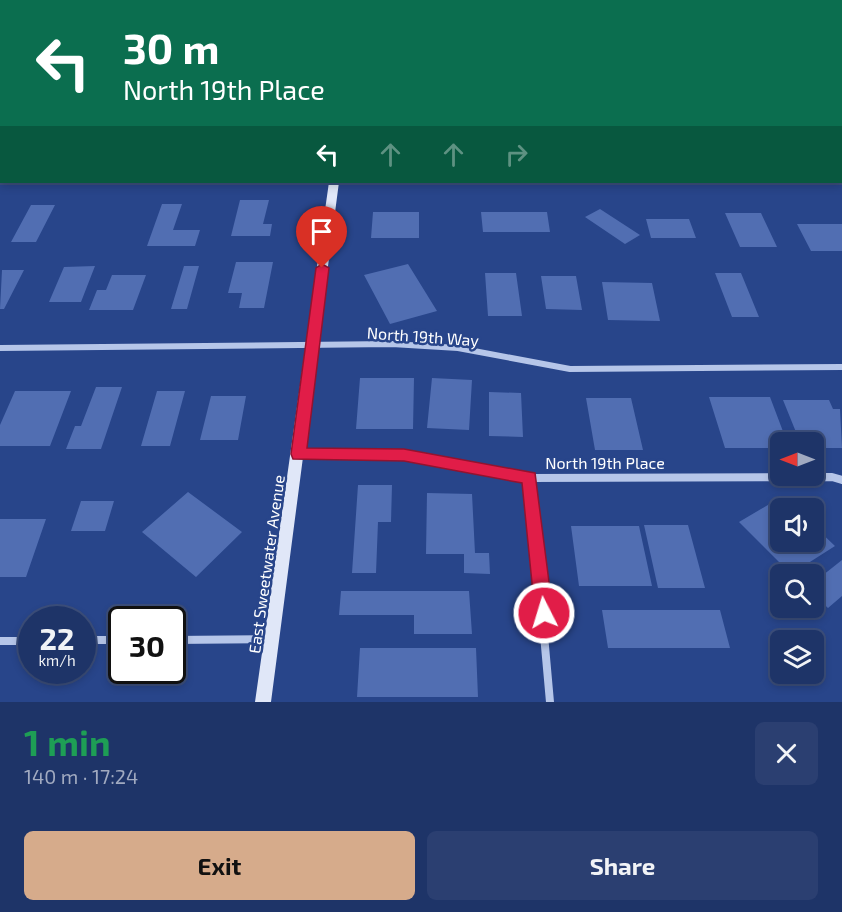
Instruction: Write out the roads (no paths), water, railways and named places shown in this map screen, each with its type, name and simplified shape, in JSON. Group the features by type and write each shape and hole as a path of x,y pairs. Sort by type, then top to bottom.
{"street":[{"name":"East Sweetwater Avenue","path":"263,702 299,454 311,346 334,183"},
{"name":"North 19th Way","path":"0,348 392,344 458,348 570,369 842,367"},
{"name":"North 19th Place","path":"299,454 404,455 530,478 832,477 842,480"},
{"path":"530,478 542,591 550,702"},
{"path":"186,640 272,639"},
{"path":"0,641 18,641"}]}
